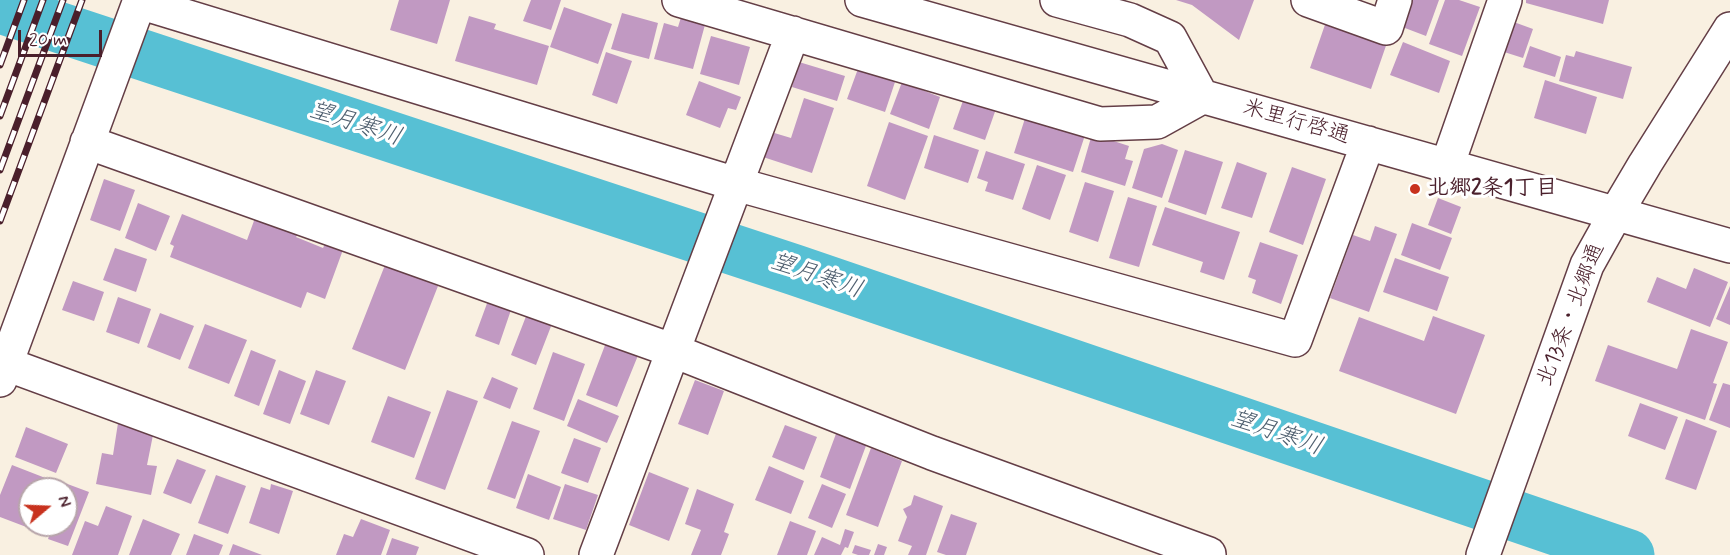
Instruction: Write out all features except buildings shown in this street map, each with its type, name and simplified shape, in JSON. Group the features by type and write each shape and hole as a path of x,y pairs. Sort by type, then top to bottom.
{"street":[{"path":"679,0 1100,124 1156,122 1202,96 1170,38 1130,20 1057,0"},
{"name":"米里行啓通","path":"862,0 1730,246"},
{"path":"1308,0 1386,28 1395,0"},
{"path":"1447,166 1504,0"},
{"path":"527,555 3,372 140,1 736,184 1295,340 1368,143"},
{"name":"北13条・北郷通","path":"1483,555 1587,265 1616,213 1730,29"},
{"path":"596,555 794,33"},
{"path":"87,142 674,351 932,453 1209,555"}],"waterway":[{"name":"望月寒川","path":"0,8 795,270 1629,555"}],"railway":[{"path":"0,65 24,0"},
{"path":"0,116 43,0"},
{"path":"0,170 63,0"},
{"path":"0,221 82,0"}],"place":[{"name":"北郷2条1丁目","path":"1415,189"}]}
